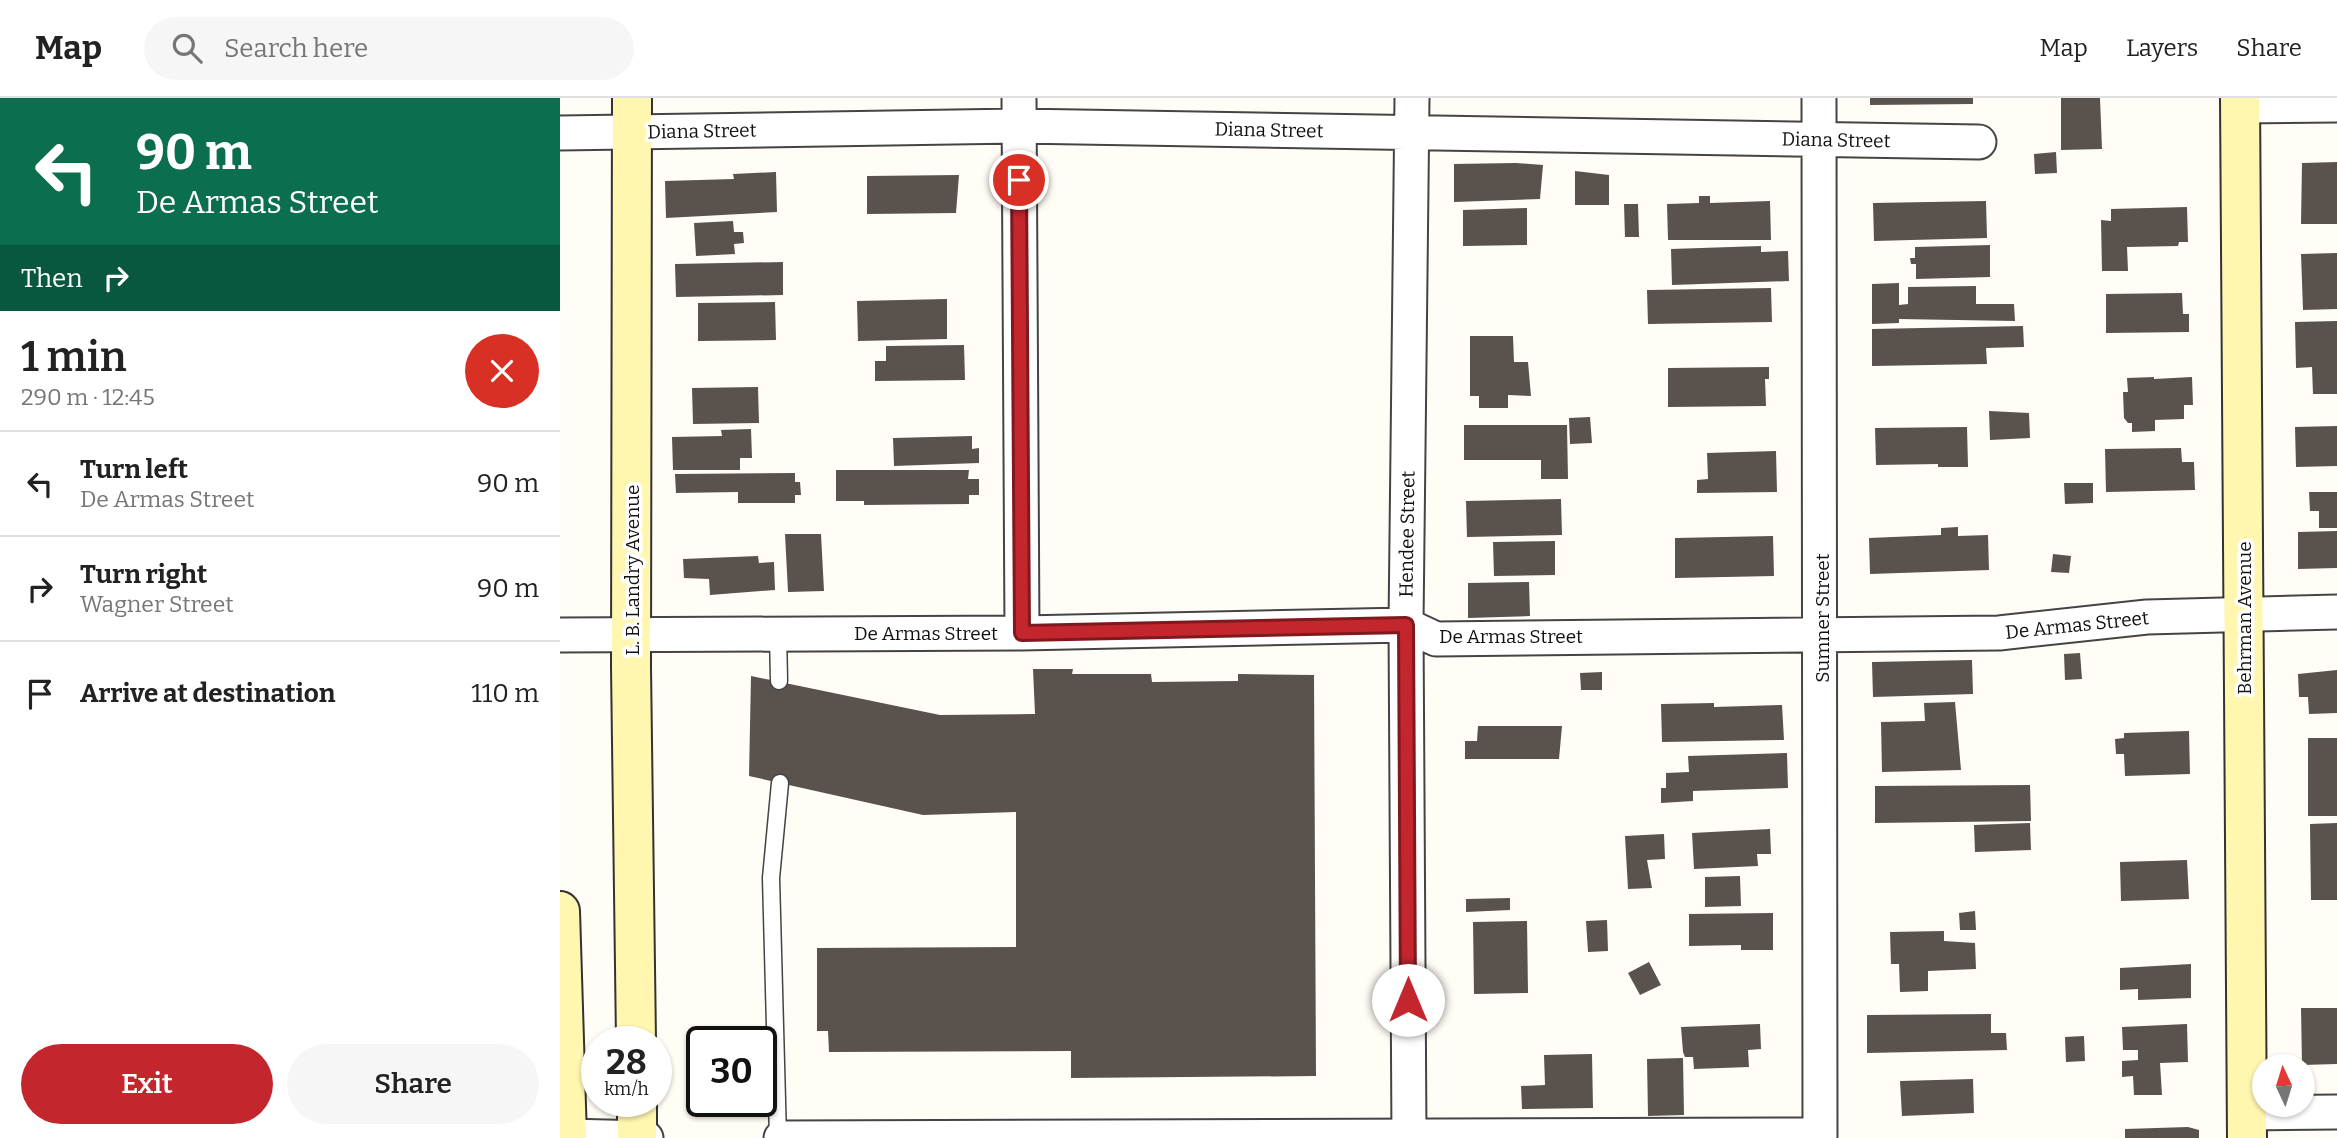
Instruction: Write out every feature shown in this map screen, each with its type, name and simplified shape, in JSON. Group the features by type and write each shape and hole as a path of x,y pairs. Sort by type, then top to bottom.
{"street":[{"name":"Hendee Street","path":"1409,1136 1406,625 1412,98"},
{"name":"Sumner Street","path":"1819,98 1822,635 1820,1136"},
{"path":"2240,102 2337,105"},
{"name":"Behrman Avenue","path":"2240,102 2247,1126"},
{"name":"Diana Street","path":"560,133 633,115 1019,112 1412,132 1979,142"},
{"path":"1019,112 1022,633"},
{"name":"L. B. Landry Avenue","path":"633,115 632,635 636,1026"},
{"name":"De Armas Street","path":"560,635 1022,633 1406,625 1436,639 1999,633 2147,617 2337,612"},
{"path":"560,911 567,1137 646,1138"},
{"path":"2247,1126 2337,1112"},
{"path":"636,1117 637,1138"},
{"path":"779,1138 1820,1136"}],"lane":[{"path":"778,634 779,681"},
{"path":"779,1138 771,878 780,783"}],"building":[{"path":"1870,98 1973,98 1973,104 1870,105"},
{"path":"2061,98 2100,98 2102,149 2061,150"},
{"path":"2056,152 2057,173 2035,174 2034,154"},
{"path":"2337,162 2337,224 2301,224 2302,163"},
{"path":"1454,164 1543,165 1540,199 1454,202"},
{"path":"1575,171 1609,175 1609,205 1575,205"},
{"path":"776,172 777,212 666,218 665,181 734,179 733,174"},
{"path":"959,175 956,213 867,214 867,176"},
{"path":"1699,196 1710,196 1710,203 1770,201 1771,240 1668,240 1667,204 1699,203"},
{"path":"1986,201 1987,238 1874,241 1873,203"},
{"path":"1624,204 1638,204 1639,237 1625,237"},
{"path":"2187,207 2188,242 2179,242 2178,246 2127,247 2128,271 2102,271 2101,220 2111,221 2111,209"},
{"path":"1527,208 1527,245 1463,246 1463,210"},
{"path":"733,221 734,232 743,232 744,243 734,244 735,254 696,256 694,223"},
{"path":"1990,245 1990,277 1916,279 1916,264 1911,264 1910,258 1915,258 1915,247"},
{"path":"1761,246 1761,252 1788,251 1789,281 1672,285 1671,249"},
{"path":"2337,253 2337,309 2303,310 2301,254"},
{"path":"783,262 783,295 676,297 675,264"},
{"path":"1899,283 1899,305 1908,304 1908,287 1976,286 1976,304 2014,304 2015,321 1899,319 1899,323 1872,324 1872,284"},
{"path":"1771,288 1772,322 1648,324 1647,290"},
{"path":"2182,293 2183,314 2189,314 2189,332 2106,333 2106,294"},
{"path":"947,299 947,339 858,341 857,301"},
{"path":"775,302 776,340 698,341 698,303"},
{"path":"2337,321 2337,394 2313,394 2312,367 2296,368 2295,322"},
{"path":"2023,326 2024,347 1986,348 1987,364 1872,366 1872,329"},
{"path":"1470,336 1513,336 1514,362 1528,362 1531,396 1508,395 1508,408 1479,408 1479,396 1470,396"},
{"path":"964,345 965,380 875,381 875,361 886,361 886,346"},
{"path":"1769,367 1769,379 1765,379 1766,406 1668,407 1668,368"},
{"path":"2192,377 2193,405 2184,405 2184,419 2155,420 2155,431 2132,432 2132,423 2128,423 2124,418 2123,392 2128,392 2127,378"},
{"path":"758,387 759,423 693,424 692,388"},
{"path":"1989,411 2029,413 2030,438 1990,440"},
{"path":"1590,417 1592,443 1570,444 1569,418"},
{"path":"1464,425 1567,425 1568,479 1541,479 1541,460 1464,460"},
{"path":"2337,426 2337,466 2296,467 2295,427"},
{"path":"1967,427 1968,467 1938,467 1938,464 1876,465 1875,428"},
{"path":"751,429 752,458 740,458 740,470 673,470 672,437 722,436 721,430"},
{"path":"972,436 972,449 979,448 979,463 894,466 893,438"},
{"path":"2181,448 2182,462 2194,462 2195,490 2106,492 2105,449"},
{"path":"1776,451 1777,492 1697,493 1697,480 1708,479 1707,453"},
{"path":"836,470 969,470 968,479 979,479 979,495 969,495 969,504 864,505 864,501 836,501"},
{"path":"795,473 795,482 800,482 801,495 795,495 795,503 738,503 738,492 676,493 675,474"},
{"path":"2064,483 2093,483 2093,503 2065,504"},
{"path":"2309,492 2337,492 2337,528 2319,528 2319,511 2310,511"},
{"path":"1561,499 1562,535 1467,537 1466,501"},
{"path":"1958,527 1958,536 1988,535 1989,570 1870,574 1869,538 1941,535 1941,528"},
{"path":"2337,531 2337,568 2298,569 2298,532"},
{"path":"785,534 821,534 824,591 788,592"},
{"path":"1773,536 1774,576 1675,578 1675,538"},
{"path":"1555,541 1555,575 1494,576 1493,542"},
{"path":"2053,554 2071,556 2069,573 2051,572"},
{"path":"758,556 759,563 774,562 775,590 710,595 709,579 684,578 683,559"},
{"path":"1529,582 1530,616 1468,618 1468,583"},
{"path":"2080,653 2082,679 2065,680 2064,654"},
{"path":"1972,660 1973,694 1873,697 1872,662"},
{"path":"1033,669 1073,669 1072,674 1151,674 1152,682 1238,681 1238,674 1314,675 1316,1076 1071,1078 1071,1051 829,1052 828,1031 817,1031 817,948 1016,947 1016,812 923,815 749,776 751,676 940,715 1035,714"},
{"path":"2337,670 2337,713 2309,714 2308,697 2299,697 2298,674"},
{"path":"1602,672 1602,690 1581,690 1580,673"},
{"path":"1955,702 1961,770 1882,772 1881,722 1925,721 1924,703"},
{"path":"1714,703 1714,707 1782,705 1784,740 1662,742 1661,704"},
{"path":"1478,726 1562,726 1559,759 1465,759 1465,741 1477,741"},
{"path":"2189,731 2190,774 2125,776 2124,754 2116,754 2115,739 2124,738 2124,733"},
{"path":"2308,738 2337,738 2337,816 2308,816"},
{"path":"1787,753 1788,788 1693,791 1693,801 1661,803 1661,788 1666,788 1666,773 1689,772 1688,756"},
{"path":"2030,785 2031,821 1875,823 1875,786"},
{"path":"2030,823 2031,850 1975,852 1974,825"},
{"path":"2337,823 2337,900 2311,900 2310,824"},
{"path":"1770,829 1771,854 1757,854 1758,866 1694,869 1692,833"},
{"path":"1664,834 1665,859 1647,860 1652,888 1628,889 1625,836"},
{"path":"2187,860 2189,899 2121,901 2120,862"},
{"path":"1740,876 1741,906 1705,907 1705,877"},
{"path":"1510,898 1510,910 1466,912 1466,899"},
{"path":"1975,911 1976,930 1960,930 1959,913"},
{"path":"1773,913 1773,950 1741,950 1741,945 1689,946 1689,914"},
{"path":"1607,920 1608,951 1588,952 1586,921"},
{"path":"1527,921 1528,993 1474,994 1473,922"},
{"path":"1944,931 1944,941 1975,943 1976,969 1928,971 1928,991 1900,992 1899,964 1891,964 1890,932"},
{"path":"1649,962 1661,985 1640,995 1628,973"},
{"path":"2191,964 2191,998 2138,1000 2138,989 2120,990 2120,968"},
{"path":"2301,1008 2337,1008 2337,1064 2315,1065 2315,1054 2302,1054"},
{"path":"1991,1014 1991,1033 2006,1033 2007,1050 1867,1053 1867,1015"},
{"path":"1760,1024 1761,1049 1748,1050 1749,1067 1694,1069 1693,1057 1685,1057 1681,1027"},
{"path":"2187,1024 2188,1062 2160,1063 2162,1095 2134,1095 2133,1076 2122,1077 2122,1061 2138,1060 2138,1050 2123,1050 2122,1027"},
{"path":"2084,1036 2085,1061 2066,1062 2065,1037"},
{"path":"1592,1054 1593,1108 1522,1109 1521,1086 1545,1085 1544,1055"},
{"path":"1683,1058 1684,1115 1648,1116 1647,1059"},
{"path":"1973,1079 1974,1113 1902,1116 1900,1081"},
{"path":"2188,1127 2199,1130 2199,1138 2125,1138 2125,1129"}],"route":[{"path":"1019,180 1022,633 1406,625 1408,1000"}]}
